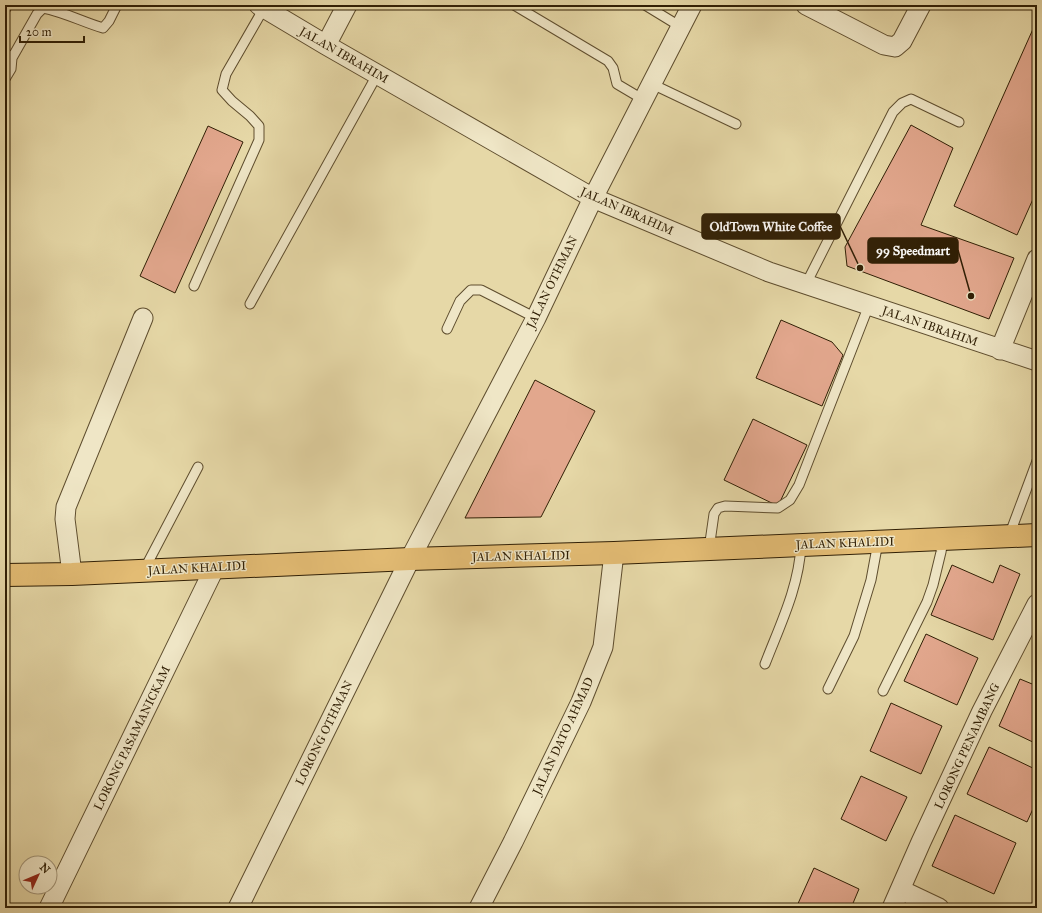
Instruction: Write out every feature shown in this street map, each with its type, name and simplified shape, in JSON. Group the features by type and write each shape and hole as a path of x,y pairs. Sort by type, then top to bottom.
{"main road":[{"name":"JALAN KHALIDI","path":"5,575 72,574 410,559 614,553 1037,535"}],"street":[{"path":"326,45 347,5"},
{"name":"JALAN OTHMAN","path":"410,559 536,318 593,198 692,5"},
{"path":"808,5 884,45 895,47 902,41 921,5"},
{"name":"JALAN IBRAHIM","path":"262,7 377,75 593,198 769,272 1000,350 1037,361"},
{"path":"1000,350 1037,258"},
{"path":"72,574 65,519 66,507 143,318"},
{"name":"JALAN DATO AHMAD","path":"479,908 514,842 578,709 603,647 614,553"},
{"name":"LORONG OTHMAN","path":"238,908 410,559"},
{"name":"LORONG PASAMANICKAM","path":"49,908 215,567"},
{"name":"LORONG PENAMBANG","path":"892,908 982,710 1037,604"},
{"path":"901,890 939,908"}],"lane":[{"path":"5,10 8,5"},
{"path":"5,79 11,69 9,55 37,14 43,8 103,28 109,21 117,5"},
{"path":"514,5 608,61 613,68 618,84 648,92 736,124"},
{"path":"645,5 681,27"},
{"path":"194,286 259,140 259,126 222,90 226,74 262,7"},
{"path":"250,304 377,75"},
{"path":"806,284 893,112 902,103 910,99 959,122"},
{"path":"447,329 460,301 471,290 481,290 536,318"},
{"path":"709,549 714,514 718,508 725,506 778,508 790,500 799,485 869,305"},
{"path":"1009,536 1037,461"},
{"path":"143,571 198,467"},
{"path":"883,691 931,591 943,539"},
{"path":"828,689 854,636 871,580 878,542"},
{"path":"765,664 796,584 802,545"}],"building":[{"path":"1037,20 1037,190 1017,235 954,206"},
{"path":"911,125 953,148 921,225 1014,258 989,319 847,266 845,247"},
{"path":"208,126 243,142 175,293 140,276"},
{"path":"781,320 832,342 843,355 822,406 756,378"},
{"path":"535,380 595,411 541,517 465,518"},
{"path":"753,419 807,445 778,506 724,480"},
{"path":"952,565 993,583 1000,565 1020,574 993,640 931,615"},
{"path":"926,634 978,658 957,705 904,681"},
{"path":"1020,679 1037,686 1037,744 999,726"},
{"path":"891,703 942,726 921,774 870,751"},
{"path":"989,747 1037,770 1037,800 1027,822 967,794"},
{"path":"861,776 907,797 886,841 841,819"},
{"path":"955,815 1016,843 994,894 932,866"},
{"path":"814,868 859,889 851,908 796,908"}],"place":[{"name":"OldTown White Coffee","path":"860,268"},
{"name":"99 Speedmart","path":"971,296"}]}
